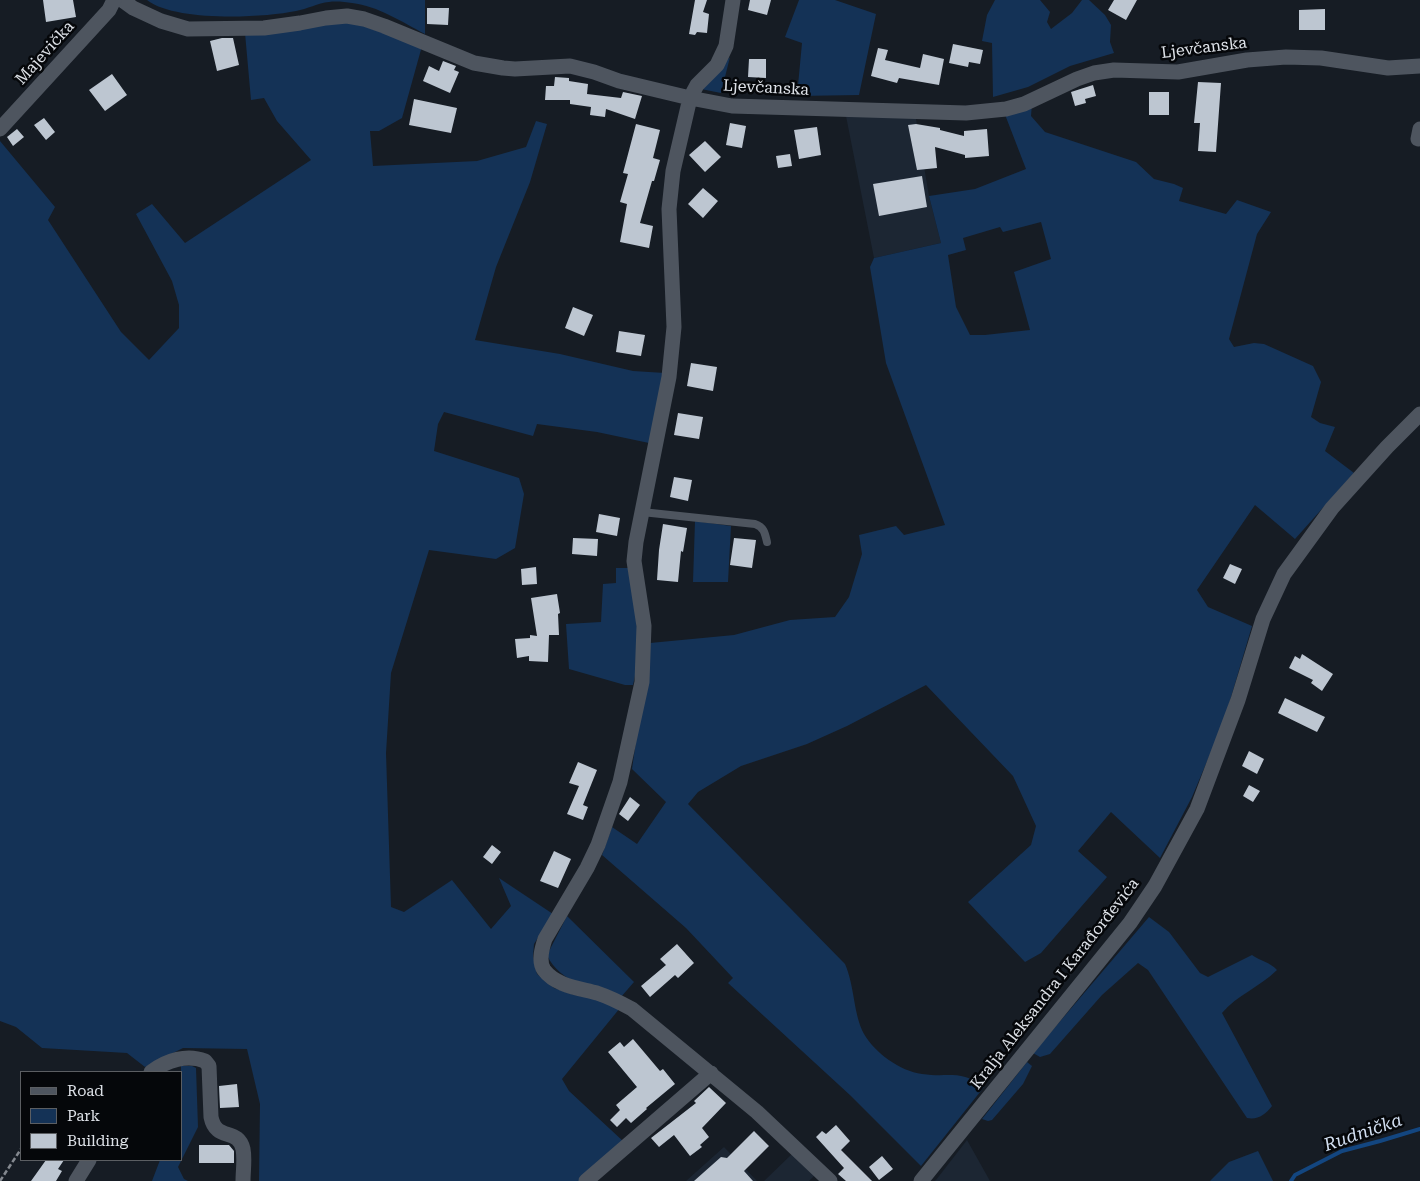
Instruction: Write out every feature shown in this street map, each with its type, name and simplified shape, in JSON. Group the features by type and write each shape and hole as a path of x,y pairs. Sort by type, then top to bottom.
{"street":[{"name":"Majevička","path":"0,129 109,10 114,0"},
{"name":"Ljevčanska","path":"122,0 153,18 188,29 264,28 347,16 364,19 384,26 474,63 515,69 570,66 619,81 732,106 966,113 1006,109 1024,104 1077,79 1094,73 1114,70 1178,72 1247,60 1286,57 1321,58 1388,68 1420,66"},
{"path":"733,0 729,30 722,55 716,65 697,85 690,98 673,171 669,209 674,327 669,377 634,561 644,626 642,682 620,782 598,845 587,868 545,939 541,952 544,969 558,981 605,996 632,1010 762,1116 830,1181"},
{"name":"Kralja Aleksandra I Karađorđevića","path":"921,1181 1130,922 1154,886 1197,809 1238,700 1263,619 1284,574 1332,508 1387,447 1420,414"},
{"path":"153,1071 184,1058 191,1057 205,1061 209,1066 212,1126 220,1132 234,1136 243,1148 243,1181"},
{"path":"586,1181 711,1073"},
{"path":"76,1181 88,1161"}],"lane":[{"path":"642,512 755,524 761,526 764,530 767,542"}],"path":[{"path":"0,1181 20,1151"}],"shaded area":[{"path":"845,111 915,113 929,196 941,243 874,258"},
{"path":"967,1140 990,1181 935,1181 936,1180"},
{"path":"724,1147 757,1181 686,1181"},
{"path":"792,1154 815,1175 809,1181 764,1181"}],"green space":[{"path":"147,0 425,0 425,34 371,7 349,3 325,3 300,10 262,15 219,16 177,12 160,7"},
{"path":"799,0 835,0 876,14 859,95 797,96 802,43 785,37"},
{"path":"995,0 1040,0 1050,12 1047,22 1051,29 1072,13 1082,0 1089,0 1105,15 1111,25 1110,42 1114,53 1070,66 1028,87 993,97 992,43 982,41 987,15"},
{"path":"349,21 422,46 402,118 379,131 370,131 373,166 477,161 526,147 536,121 547,124 530,182 496,267 475,340 560,354 633,371 665,373 649,443 597,432 537,424 533,436 444,412 438,424 434,451 519,478 524,494 515,548 496,559 429,550 391,673 386,753 391,907 404,912 452,880 491,929 511,906 499,878 553,914 534,944 533,956 537,974 554,988 574,995 598,999 620,1008 562,1079 569,1091 624,1142 579,1181 259,1181 260,1104 247,1049 183,1048 145,1067 127,1053 42,1048 16,1027 0,1021 0,141 55,207 48,220 121,332 149,360 179,328 179,305 172,281 136,214 152,204 185,243 311,160 277,121 264,98 251,100 245,33"},
{"path":"730,57 721,93 701,89"},
{"path":"1032,104 1031,116 1045,132 1136,162 1154,179 1183,188 1179,201 1226,214 1237,200 1271,212 1257,234 1229,339 1234,347 1254,343 1264,344 1313,366 1321,382 1311,417 1320,423 1335,427 1325,451 1354,473 1295,539 1255,505 1197,590 1208,607 1252,626 1224,721 1192,797 1160,858 1111,812 1078,851 1107,877 1041,953 1025,962 968,902 1031,845 1036,826 1013,776 926,685 847,726 807,744 741,766 698,792 688,804 845,964 851,982 860,1026 869,1041 881,1054 897,1065 914,1072 931,1075 961,1076 976,1081 984,1087 921,1166 851,1096 728,983 733,978 686,928 602,855 612,827 637,844 666,802 632,769 650,643 734,635 790,620 835,617 849,597 862,554 859,535 896,526 904,535 945,525 886,363 870,267 874,258 941,243 929,196 975,189 1026,169 1004,112","holes":["1041,222 1051,259 1014,272 1030,330 970,335 956,307 948,255 966,250 963,238 1000,227 1003,232"]},
{"path":"695,521 731,526 728,582 693,582"},
{"path":"616,568 628,568 635,612 638,641 633,685 625,685 569,669 566,624 601,622 603,584 616,583"},
{"path":"567,916 634,982 621,997 579,984 560,973 553,965 547,955"},
{"path":"1149,917 1169,932 1200,973 1208,977 1252,955 1277,970 1222,1013 1272,1106 1261,1116 1247,1118 1148,970 1138,963 1102,995 1050,1054 1040,1057 1033,1053"},
{"path":"1027,1062 1032,1066 1023,1084 992,1120 982,1119"},
{"path":"181,1066 196,1068 198,1127 182,1159 182,1071"},
{"path":"1258,1151 1273,1181 1210,1181 1229,1162"},
{"path":"160,1161 181,1161 178,1167 184,1179 188,1181 152,1181"}],"building":[{"path":"43,0 73,0 76,17 46,22"},
{"path":"695,0 707,0 703,12 709,14 707,33 697,32 695,35 689,34"},
{"path":"750,0 771,0 767,15 748,10"},
{"path":"1114,0 1137,0 1126,20 1108,10"},
{"path":"427,8 449,8 448,25 427,24"},
{"path":"1325,9 1325,30 1299,30 1299,10"},
{"path":"233,38 239,65 217,71 210,41"},
{"path":"953,44 983,50 980,64 969,62 968,67 949,63"},
{"path":"878,48 888,50 885,60 920,68 923,54 944,59 939,85 899,78 897,83 871,76"},
{"path":"749,59 766,59 766,78 748,77"},
{"path":"443,61 456,66 454,70 459,72 450,93 423,81 429,66 439,71"},
{"path":"112,74 127,95 105,111 89,90"},
{"path":"555,77 569,78 569,81 588,84 587,94 621,98 623,92 642,96 635,119 606,109 605,117 590,115 591,107 570,104 570,100 545,100 546,86 554,86"},
{"path":"1198,82 1221,83 1216,152 1198,151 1200,123 1194,123"},
{"path":"1093,85 1096,96 1085,99 1086,103 1075,106 1071,92"},
{"path":"1149,92 1169,92 1169,115 1149,115"},
{"path":"414,99 457,108 451,133 409,125"},
{"path":"44,118 55,132 46,140 34,125"},
{"path":"730,123 746,126 742,148 726,145"},
{"path":"636,124 660,130 653,158 660,160 640,223 653,226 649,248 620,242 627,204 620,202 628,174 623,173"},
{"path":"916,124 940,128 940,130 964,136 964,131 987,129 989,156 965,158 965,155 935,147 937,168 917,170 908,125"},
{"path":"817,127 821,155 799,159 794,130"},
{"path":"17,129 24,137 13,146 7,137"},
{"path":"705,141 721,157 705,172 689,155"},
{"path":"790,154 792,166 778,168 776,156"},
{"path":"922,176 927,207 879,216 873,184"},
{"path":"703,188 718,201 703,218 688,204"},
{"path":"573,307 593,315 584,336 565,328"},
{"path":"619,331 645,335 641,356 616,352"},
{"path":"691,363 717,367 713,391 687,386"},
{"path":"678,413 703,417 699,439 674,435"},
{"path":"674,477 692,480 688,501 670,497"},
{"path":"599,514 620,518 617,536 596,532"},
{"path":"663,524 687,528 683,552 681,551 678,582 657,580"},
{"path":"573,538 598,539 597,556 572,554"},
{"path":"734,538 756,540 752,568 730,565"},
{"path":"1230,564 1242,569 1235,584 1223,578"},
{"path":"536,567 537,584 522,585 521,569"},
{"path":"557,594 560,613 558,614 559,635 549,635 548,662 529,661 529,656 517,658 515,639 530,638 530,635 537,636 531,598"},
{"path":"1302,654 1333,674 1322,691 1311,683 1313,680 1289,668 1295,656 1300,659"},
{"path":"1285,698 1325,717 1317,732 1278,713"},
{"path":"1249,751 1264,759 1257,774 1242,766"},
{"path":"578,762 597,770 583,805 588,807 583,820 567,814 579,786 569,783"},
{"path":"1249,785 1260,791 1253,802 1243,796"},
{"path":"630,797 640,805 628,821 619,814"},
{"path":"492,845 501,852 492,864 483,857"},
{"path":"554,851 571,859 558,888 540,881"},
{"path":"677,944 694,963 678,978 675,975 650,997 641,986 666,965 660,959"},
{"path":"633,1039 660,1071 663,1069 675,1084 631,1123 626,1118 617,1127 610,1120 620,1110 616,1105 637,1087 608,1052 620,1042 624,1047"},
{"path":"237,1084 239,1107 220,1108 219,1086"},
{"path":"709,1087 726,1103 702,1128 709,1137 700,1145 702,1147 690,1156 674,1135 659,1147 651,1138 696,1103 694,1101"},
{"path":"836,1125 850,1141 841,1150 872,1181 846,1181 838,1174 844,1168 816,1137 822,1131 826,1134"},
{"path":"754,1131 769,1146 744,1171 753,1181 694,1181 721,1157 727,1158"},
{"path":"199,1145 229,1145 234,1151 234,1163 199,1163"},
{"path":"882,1156 893,1169 879,1180 869,1167"},
{"path":"45,1161 63,1161 58,1169 62,1171 56,1181 31,1181"}],"waterway":[{"name":"Rudnička","path":"1291,1181 1295,1175 1342,1151 1420,1129"}]}
